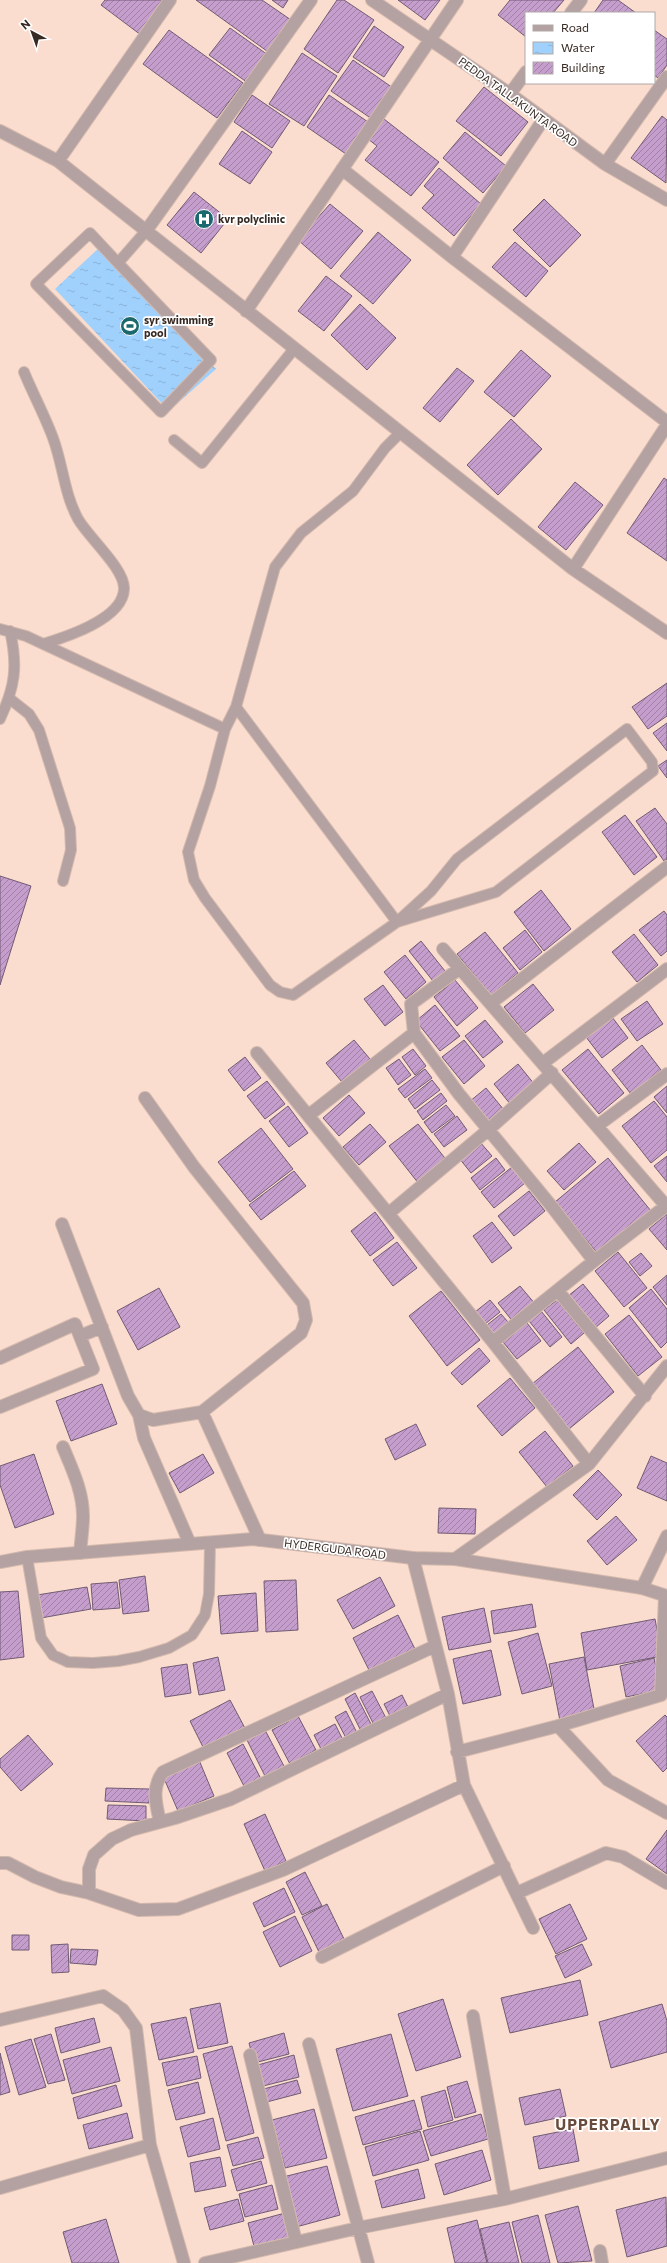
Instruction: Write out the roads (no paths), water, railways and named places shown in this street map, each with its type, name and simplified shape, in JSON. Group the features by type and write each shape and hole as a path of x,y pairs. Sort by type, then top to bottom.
{"street":[{"path":"58,161 170,0"},
{"path":"146,231 312,0"},
{"name":"PEDDA TALLAKUNTA ROAD","path":"372,0 510,94 543,120 605,164 667,200"},
{"path":"246,311 457,0"},
{"path":"572,12 581,0"},
{"path":"510,94 525,73"},
{"path":"605,164 667,77"},
{"path":"452,258 543,120"},
{"path":"0,132 58,161 573,569 667,632"},
{"path":"342,169 452,258 667,422"},
{"path":"573,569 667,425"},
{"path":"490,1003 667,867"},
{"path":"443,949 597,1126 665,1201 558,1291 493,1342"},
{"path":"459,969 411,1004 414,1032 459,1094 553,1208 594,1261"},
{"path":"543,1063 667,969"},
{"path":"309,1115 414,1032"},
{"path":"257,1053 389,1213 589,1464"},
{"path":"389,1213 488,1130 552,1073"},
{"path":"597,1126 667,1074"},
{"path":"139,1415 153,1420 202,1412 301,1333 306,1320 303,1303 194,1167 144,1098"},
{"path":"62,1224 128,1396 139,1415 144,1438 190,1544"},
{"path":"558,1291 645,1396"},
{"path":"0,1358 75,1324 93,1369 0,1407"},
{"path":"80,1336 102,1327"},
{"path":"455,1559 589,1464 645,1396 667,1366"},
{"path":"202,1412 260,1540"},
{"path":"63,1447 79,1487 82,1500 83,1516 80,1553"},
{"path":"642,1588 667,1536"},
{"name":"HYDERGUDA ROAD","path":"0,1562 27,1557 260,1540 413,1558 455,1559 642,1588 666,1596"},
{"path":"413,1558 448,1694 464,1785 533,1928"},
{"path":"457,1752 664,1697 666,1596"},
{"path":"160,1822 155,1791 157,1780 163,1772 435,1646"},
{"path":"89,1893 90,1869 94,1855 102,1846 131,1830 231,1799 448,1694"},
{"path":"558,1726 608,1780 667,1813"},
{"path":"0,1862 8,1863 35,1877 61,1887 89,1893 139,1910 178,1910 282,1870 464,1785"},
{"path":"517,1893 606,1853 624,1857 667,1883"},
{"path":"322,1957 504,1866"},
{"path":"0,2020 102,1996 122,2010 136,2028 150,2145 184,2263"},
{"path":"473,2016 505,2198"},
{"path":"309,2044 368,2263"},
{"path":"250,2056 296,2242"},
{"path":"0,2188 150,2145"},
{"path":"205,2263 358,2228 505,2198 667,2158"}],"lane":[{"path":"118,262 146,231"},
{"path":"90,232 118,262 211,360 161,412 36,284 90,232"},
{"path":"174,440 202,463 294,349"},
{"path":"24,372 54,439 70,504 90,538 120,572 124,589 120,601 106,616 93,626 43,644"},
{"path":"396,922 496,892 653,771 652,762 627,729 457,859 431,891 396,922 293,995 280,992 270,985 205,898 194,880 188,852 210,786 225,729 236,707 275,567 301,533 352,491 385,448 400,433"},
{"path":"0,629 10,631 43,644 225,729"},
{"path":"0,719 10,698 16,674 15,656 10,631"},
{"path":"10,698 29,714 39,730 70,828 71,850 63,881"},
{"path":"236,707 396,922"},
{"path":"27,1557 41,1638 53,1655 68,1662 93,1663 118,1661 139,1657 170,1648 192,1635 205,1616 209,1594 210,1544"}],"water":[{"path":"101,246 216,369 169,411 55,289"}],"place":[{"name":"kvr polyclinic","path":"204,219"},
{"name":"syr swimming pool","path":"130,326"}],"district":[{"name":"UPPERPALLY","path":"608,2125"}]}
